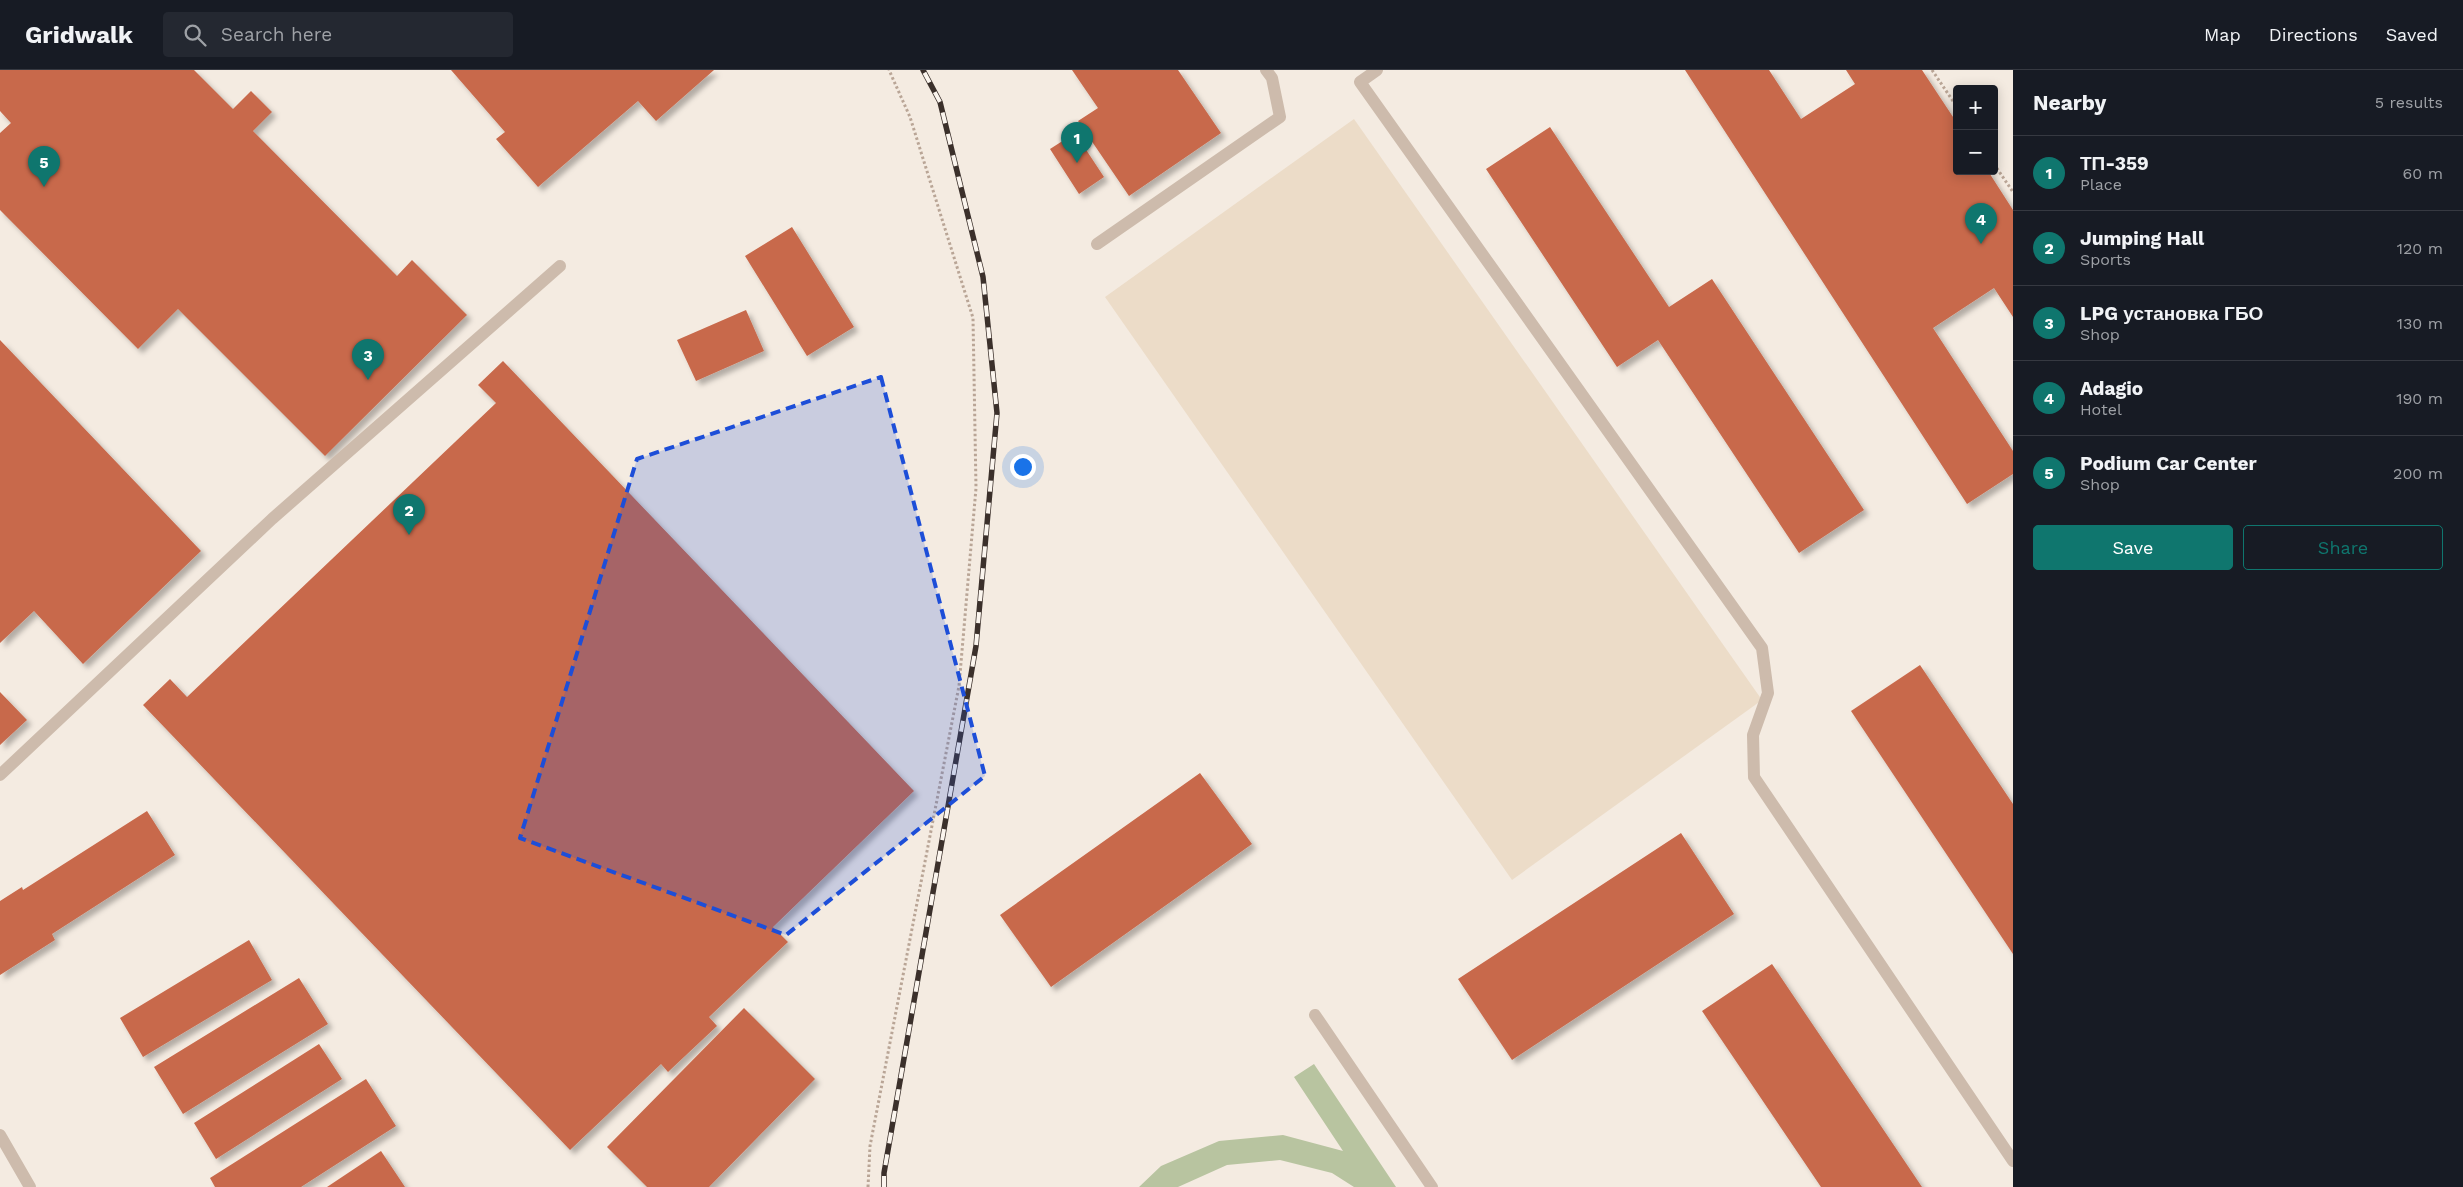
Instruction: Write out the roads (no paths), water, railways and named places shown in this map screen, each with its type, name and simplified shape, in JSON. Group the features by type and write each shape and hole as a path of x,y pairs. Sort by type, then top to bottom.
{"lane":[{"path":"1096,244 1280,117 1272,78 1266,70"},
{"path":"1377,70 1360,82 1762,648 1768,693 1753,735 1754,777 2013,1161"},
{"path":"0,775 272,519 560,266"},
{"path":"1315,1015 1432,1187"},
{"path":"0,1135 30,1187"}],"railway":[{"path":"884,1187 884,1173 976,646 997,413 983,277 940,102 923,70"}],"place":[{"name":"ТП-359","path":"1077,163"},
{"name":"Podium Car Center","path":"44,187"},
{"name":"Adagio","path":"1981,244"},
{"name":"LPG установка ГБО","path":"368,380"},
{"name":"Jumping Hall","path":"409,535"}]}
